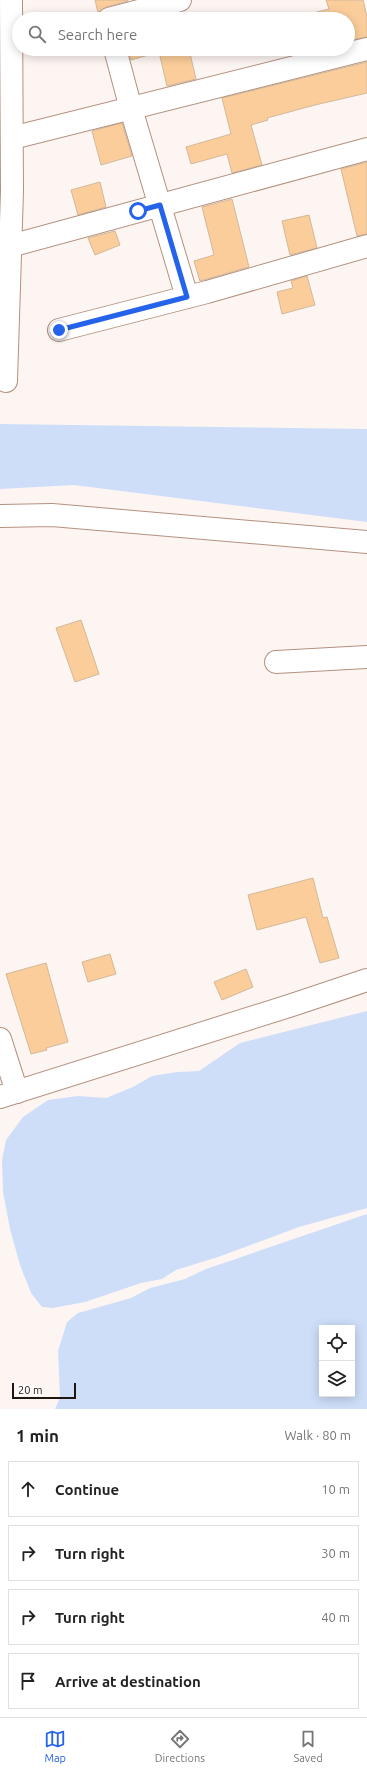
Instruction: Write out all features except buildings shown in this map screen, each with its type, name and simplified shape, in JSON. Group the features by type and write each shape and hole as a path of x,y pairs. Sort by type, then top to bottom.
{"street":[{"path":"11,0 12,12"},
{"path":"128,12 150,4 180,0"},
{"path":"355,52 367,49"},
{"path":"6,381 15,56"},
{"path":"117,56 130,109 187,297"},
{"path":"12,138 339,56"},
{"path":"10,246 367,149"},
{"path":"59,330 187,297 367,246"},
{"path":"0,516 52,515 367,542"},
{"path":"276,662 367,657"},
{"path":"0,1039 9,1095 367,980"}],"water":[{"path":"0,424 367,429 367,522 74,485 0,489"},
{"path":"367,1011 367,1208 299,1227 218,1257 176,1270 162,1279 141,1283 85,1302 53,1308 42,1307 31,1293 20,1265 10,1229 3,1192 2,1160 6,1140 23,1117 48,1100 78,1096 106,1098 133,1087 152,1076 177,1072 199,1071 240,1043"},
{"path":"367,1214 367,1409 55,1409 60,1397 58,1351 67,1322 78,1313 131,1298 150,1288 185,1279 206,1269"}],"route":[{"path":"59,330 187,297 160,205 138,211"}]}
